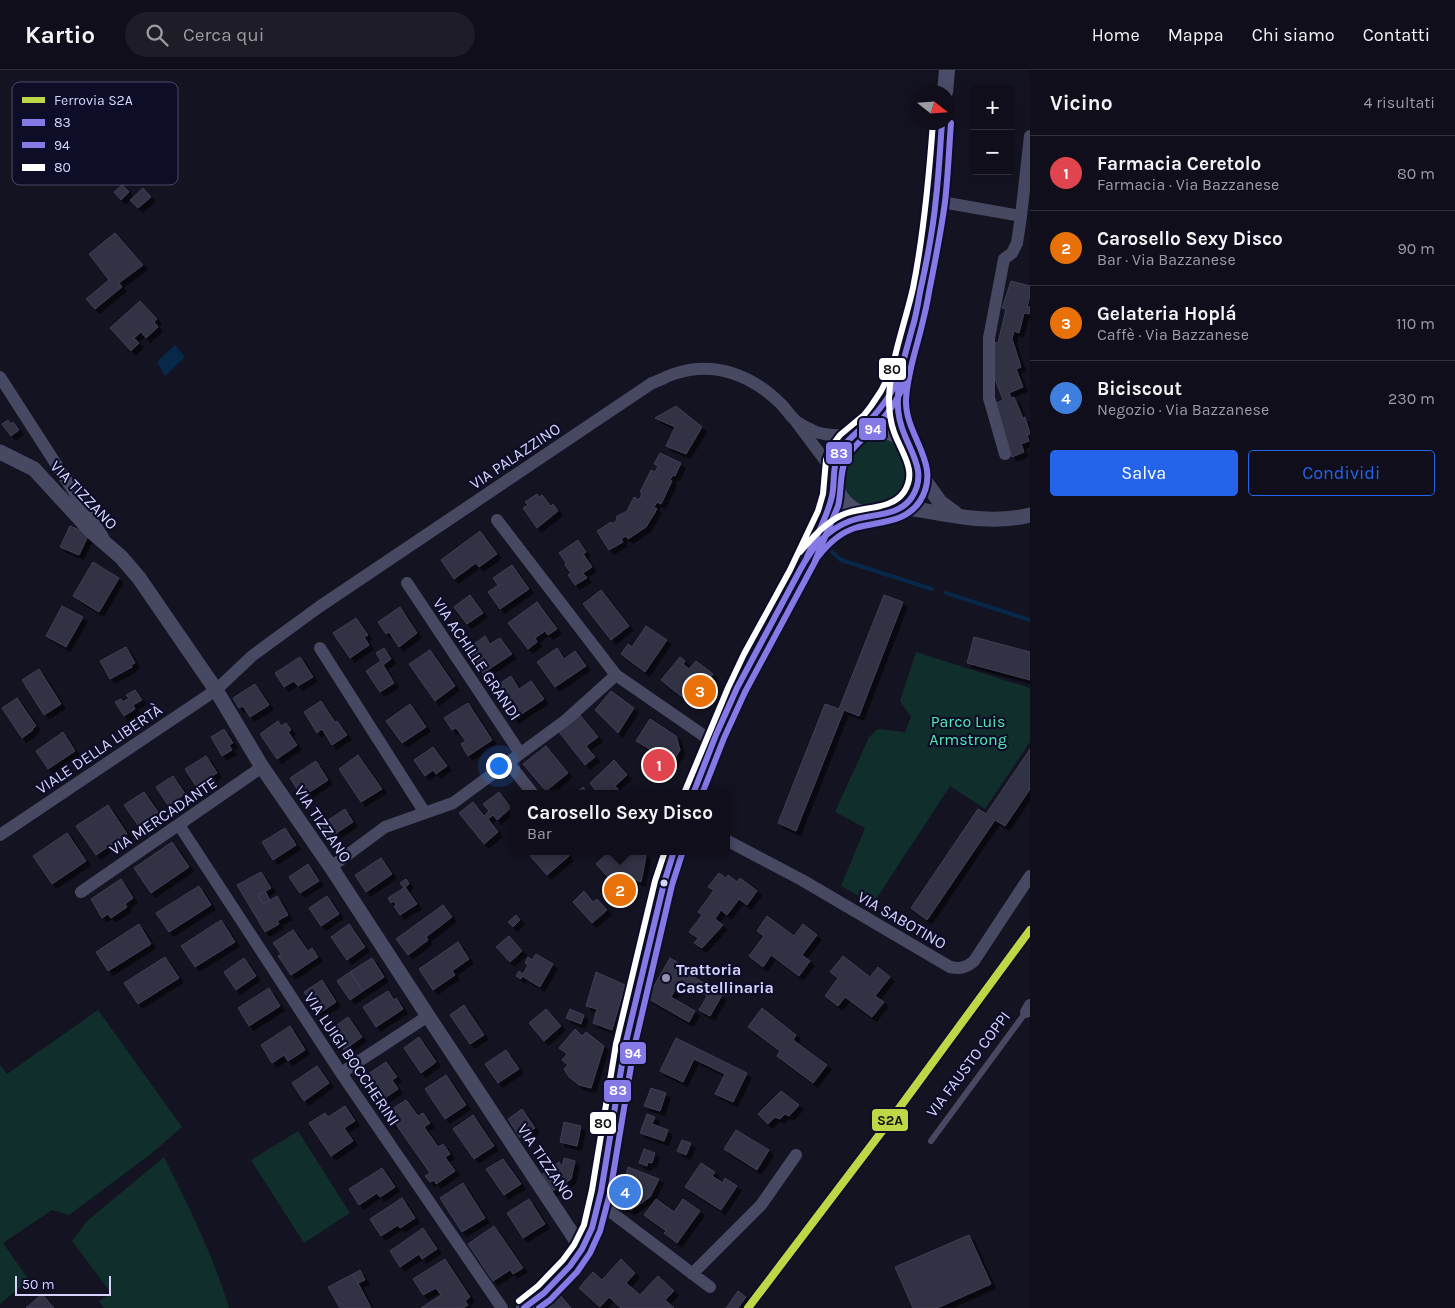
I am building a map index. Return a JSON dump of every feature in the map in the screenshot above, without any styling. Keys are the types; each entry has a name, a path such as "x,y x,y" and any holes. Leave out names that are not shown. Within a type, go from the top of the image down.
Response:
{"main road":[{"path":"946,85 947,70"},
{"path":"807,558 822,539 852,520 891,513 902,507 911,497 917,486 918,460 902,429 898,412 898,394 901,371 918,306 936,201 941,130"},
{"path":"695,790 713,742 747,667 807,558 828,510 835,460 846,442 874,417 885,404 901,371"},
{"path":"854,436 872,430 890,432 899,436 912,448"},
{"path":"834,476 841,497 854,509 878,516"},
{"path":"524,1308 544,1293 570,1266 582,1249 592,1228 599,1203 625,1046 664,883 672,858"}],"street":[{"path":"1005,454 989,398 989,338 1004,259 1012,253 1017,244 1030,136"},
{"path":"936,201 1021,216"},
{"name":"VIA PALAZZINO","path":"216,690 252,656 320,607 652,383 678,372 709,368 745,377 781,403 796,421 816,432 834,436 854,436"},
{"path":"0,377 108,546"},
{"path":"796,421 834,476"},
{"name":"VIA TIZZANO","path":"0,452 34,468 92,531 121,557 139,578 216,690 262,767 331,867 582,1249"},
{"path":"919,473 948,510 963,517"},
{"path":"902,507 963,517 996,520 1030,515"},
{"path":"497,520 616,675 713,742"},
{"name":"VIA ACHILLE GRANDI","path":"407,583 520,752"},
{"path":"320,648 425,813"},
{"path":"331,867 385,827 453,803 566,720 616,675"},
{"name":"VIALE DELLA LIBERTÀ","path":"0,835 216,690"},
{"path":"508,762 530,790"},
{"name":"VIA MERCADANTE","path":"82,892 262,767"},
{"name":"VIA LUIGI BOCCHERINI","path":"179,825 341,1073 502,1308"},
{"name":"VIA SABOTINO","path":"730,842 802,880 950,967 956,968 966,967 974,961 1030,876"},
{"path":"341,1073 428,1016"},
{"path":"692,1274 761,1206 796,1155"},
{"path":"599,1203 710,1287"}],"lane":[{"name":"VIA FAUSTO COPPI","path":"931,1141 1028,1009"}],"green space":[{"path":"879,436 902,446 912,468 912,480 901,500 879,510 857,505 841,487 840,462 855,442"},
{"name":"Parco Luis Armstrong","path":"916,652 1030,688 1030,742 985,809 950,786 873,904 841,886 865,828 835,812 869,737 878,729 905,732 911,717 900,701"},
{"path":"98,1010 182,1127 152,1153 69,1215 52,1210 3,1243 29,1280 0,1304 0,1065 7,1074"},
{"path":"298,1131 350,1213 304,1243 251,1160"},
{"path":"164,1157 208,1250 229,1308 104,1308 99,1301 111,1293 72,1241 87,1221"}],"water":[{"path":"175,345 185,357 165,376 157,362"}],"building":[{"path":"122,185 129,192 121,200 114,192"},
{"path":"143,188 151,197 138,208 130,200"},
{"path":"115,233 143,265 119,283 122,287 95,309 86,299 109,280 89,254"},
{"path":"1011,281 1030,286 1027,307 1030,307 1029,314 1024,313 1019,333 1014,331 1012,339 1021,367 1016,369 1023,387 1009,393 1011,398 1014,397 1023,418 1025,417 1030,434 1027,435 1029,441 1021,444 1024,452 1012,457 995,412 994,404 1003,400 995,379 992,342 998,343 1006,309 1002,308"},
{"path":"140,301 157,319 154,322 158,327 146,338 141,332 134,338 139,343 131,351 110,328"},
{"path":"676,406 702,427 686,454 666,446 675,427 655,418"},
{"path":"8,420 11,424 13,422 19,430 11,436 2,424"},
{"path":"660,453 681,463 675,476 673,475 670,480 672,481 661,504 657,502 654,507 657,509 646,527 628,539 626,536 621,539 623,542 609,550 597,531 611,522 612,524 617,520 616,517 627,511 634,497 639,500 642,493 640,492 651,470 655,472 658,466 654,464"},
{"path":"537,494 539,497 542,495 558,511 537,528 523,508 528,505 525,502"},
{"path":"70,526 89,534 79,555 60,547"},
{"path":"480,531 497,554 479,567 476,563 454,579 441,560"},
{"path":"578,540 586,552 583,554 592,567 583,573 587,578 575,585 568,575 571,573 565,565 566,563 559,553"},
{"path":"93,562 119,578 99,612 73,596"},
{"path":"512,565 529,589 500,609 488,592 498,585 493,578"},
{"path":"601,590 629,626 611,640 583,604"},
{"path":"470,595 483,613 467,624 454,607"},
{"path":"884,595 903,602 859,716 844,710 796,831 778,823 825,704 839,709"},
{"path":"537,602 557,629 548,635 545,631 535,638 537,642 528,649 508,623"},
{"path":"62,606 83,617 66,647 46,636"},
{"path":"400,607 417,633 399,647 389,632 386,634 378,622"},
{"path":"356,618 368,635 364,637 369,645 350,658 333,633"},
{"path":"646,626 667,640 645,672 621,654 628,644 632,647"},
{"path":"485,636 490,644 500,638 512,654 483,673 467,649"},
{"path":"974,637 1030,652 1030,680 967,663"},
{"path":"126,647 135,663 131,665 132,667 110,679 100,661"},
{"path":"384,648 391,659 383,665 394,683 380,692 366,671 381,661 376,653"},
{"path":"557,648 564,659 575,651 586,666 555,687 537,662"},
{"path":"430,650 455,686 435,701 409,664"},
{"path":"300,657 313,677 298,686 294,681 284,687 275,673"},
{"path":"680,657 685,661 683,664 689,669 696,661 713,674 691,704 661,680"},
{"path":"39,669 61,704 44,715 22,680"},
{"path":"511,676 519,689 531,681 544,699 514,719 493,688"},
{"path":"255,684 269,705 250,717 243,706 239,708 233,698"},
{"path":"135,690 142,700 133,705 135,709 124,716 115,702 121,699 123,702 129,698 126,695"},
{"path":"611,691 634,708 618,733 595,710"},
{"path":"17,698 36,726 22,738 2,708"},
{"path":"321,701 335,722 337,721 347,735 332,745 322,729 317,733 304,712"},
{"path":"468,703 492,740 468,756 461,744 466,741 456,728 452,730 444,718"},
{"path":"410,704 426,727 402,743 386,721"},
{"path":"580,715 598,737 586,746 595,757 585,765 559,732"},
{"path":"650,719 676,736 680,750 663,777 642,764 651,750 636,741"},
{"path":"278,721 281,726 286,723 291,730 288,732 297,745 277,759 260,734"},
{"path":"224,729 233,743 229,745 232,750 222,756 211,737"},
{"path":"63,732 75,751 48,769 36,751"},
{"path":"546,746 568,773 545,790 523,764"},
{"path":"433,747 447,766 436,774 433,770 425,776 414,760"},
{"path":"1030,749 1030,789 1005,826 995,820 927,920 911,908 978,809 986,814"},
{"path":"358,755 382,789 361,802 339,769"},
{"path":"206,756 217,773 196,786 185,769"},
{"path":"614,760 627,775 615,786 618,790 595,790 590,783"},
{"path":"316,761 328,780 302,797 290,778"},
{"path":"173,776 185,794 168,805 156,787"},
{"path":"144,792 158,812 138,825 124,805"},
{"path":"499,792 510,807 510,809 497,820 493,815 488,819 498,832 484,844 459,813 473,802 484,816 489,811 483,804"},
{"path":"108,805 127,834 96,855 76,826"},
{"path":"345,809 353,822 329,838 321,825"},
{"path":"285,828 296,845 273,860 262,842"},
{"path":"67,833 86,861 52,884 33,856"},
{"path":"172,842 189,867 151,893 134,868"},
{"path":"530,855 568,855 569,856 547,875"},
{"path":"606,855 646,856 641,882 633,879 620,890 596,864"},
{"path":"381,858 392,874 366,892 355,875"},
{"path":"308,864 319,881 300,893 289,877"},
{"path":"261,872 271,888 258,895 263,904 277,896 288,915 277,921 279,924 265,932 237,885"},
{"path":"719,873 726,878 728,875 737,882 740,878 757,891 747,905 739,899 727,915 721,910 715,919 723,925 702,948 694,943 698,938 689,932 702,915 698,912 714,890 708,887"},
{"path":"121,879 133,898 125,904 127,907 111,918 108,914 102,918 91,899"},
{"path":"406,879 409,884 405,887 417,904 400,915 394,906 396,905 394,901 391,903 388,898 404,888 400,883"},
{"path":"199,886 211,905 169,932 156,913"},
{"path":"265,891 270,900 263,904 258,895"},
{"path":"584,891 593,902 597,899 607,910 592,923 573,902"},
{"path":"327,896 339,914 321,926 309,908"},
{"path":"443,905 452,917 426,937 428,940 408,955 396,939"},
{"path":"516,915 520,920 513,927 508,922"},
{"path":"767,916 794,936 803,924 817,935 802,955 810,961 799,976 771,955 763,967 749,956 764,936 757,931"},
{"path":"221,920 235,942 195,967 181,946"},
{"path":"139,924 151,944 108,971 96,952"},
{"path":"349,924 365,947 347,960 331,937"},
{"path":"293,930 308,951 312,948 318,957 291,975 278,956 281,954 273,943"},
{"path":"509,936 522,951 510,962 496,947"},
{"path":"458,942 469,959 452,971 455,975 433,990 419,969"},
{"path":"536,954 553,964 540,987 522,976 521,979 516,976 519,971 523,974 528,965 525,963 528,957 532,960"},
{"path":"843,956 870,977 878,967 890,977 875,996 884,1002 872,1017 845,997 838,1006 825,996 838,978 830,972"},
{"path":"165,957 179,978 138,1004 124,983"},
{"path":"244,958 256,976 236,990 224,972"},
{"path":"372,958 384,977 363,991 350,972"},
{"path":"670,958 687,968 685,971 722,995 710,1016 699,1010 707,996 681,979 671,997 695,1011 689,1022 647,998"},
{"path":"350,972 363,991 350,1000 337,981"},
{"path":"596,972 625,985 612,1030 593,1023 597,1009 586,1006"},
{"path":"322,980 336,1002 318,1014 304,992"},
{"path":"269,988 280,1006 249,1026 238,1008"},
{"path":"388,991 394,1000 396,998 403,1009 376,1027 363,1007"},
{"path":"464,1005 484,1035 470,1044 450,1015"},
{"path":"762,1008 796,1035 793,1040 827,1065 813,1083 777,1056 780,1051 748,1027"},
{"path":"546,1009 561,1026 544,1041 529,1023"},
{"path":"570,1009 584,1015 581,1024 566,1018"},
{"path":"348,1017 362,1037 344,1050 330,1030"},
{"path":"290,1026 305,1050 288,1061 284,1055 272,1063 261,1045"},
{"path":"575,1029 582,1036 586,1032 604,1046 591,1088 579,1085 569,1077 564,1069 568,1065 562,1060 567,1054 559,1048"},
{"path":"419,1037 436,1062 421,1073 404,1048"},
{"path":"676,1038 747,1073 733,1102 715,1094 725,1074 694,1059 683,1082 660,1071"},
{"path":"506,1050 519,1069 498,1083 485,1064"},
{"path":"386,1062 397,1077 392,1080 398,1089 379,1102 369,1087 366,1090 359,1080"},
{"path":"317,1066 329,1083 304,1101 292,1083"},
{"path":"446,1075 466,1105 445,1119 425,1089"},
{"path":"651,1088 666,1093 660,1111 644,1106"},
{"path":"781,1091 799,1105 789,1116 785,1114 780,1119 775,1117 768,1124 758,1114"},
{"path":"406,1100 418,1116 423,1113 430,1123 424,1127 438,1147 443,1144 450,1154 445,1157 455,1171 436,1184 434,1180 430,1182 425,1176 430,1173 395,1123 391,1125 388,1120 391,1118 387,1112"},
{"path":"345,1106 355,1121 344,1128 353,1141 331,1156 309,1123 325,1113 328,1117"},
{"path":"522,1109 535,1128 520,1138 508,1119"},
{"path":"647,1114 655,1117 652,1124 668,1130 664,1141 640,1133"},
{"path":"473,1115 494,1146 474,1159 453,1129"},
{"path":"564,1122 581,1126 577,1146 560,1142"},
{"path":"736,1130 769,1150 757,1170 724,1149"},
{"path":"682,1140 691,1143 686,1155 677,1151"},
{"path":"644,1149 655,1153 652,1163 648,1162 647,1166 639,1163"},
{"path":"564,1158 575,1161 571,1179 551,1192 540,1176 559,1162 562,1167"},
{"path":"503,1159 521,1184 504,1195 486,1169"},
{"path":"701,1163 715,1172 712,1176 723,1183 725,1178 737,1186 721,1210 685,1187"},
{"path":"628,1167 659,1179 650,1197 631,1210 623,1207 619,1201"},
{"path":"382,1168 395,1187 380,1197 377,1193 359,1205 349,1189"},
{"path":"463,1183 485,1218 462,1232 440,1198"},
{"path":"402,1198 415,1218 400,1228 398,1225 381,1236 370,1219"},
{"path":"529,1199 545,1224 523,1238 507,1213"},
{"path":"656,1199 674,1212 683,1199 700,1211 677,1243 664,1233 666,1231 644,1215"},
{"path":"494,1226 523,1268 513,1274 510,1270 493,1281 468,1244"},
{"path":"423,1228 437,1249 422,1259 419,1254 400,1267 390,1251"},
{"path":"969,1235 991,1284 937,1308 913,1308 895,1267"},
{"path":"445,1259 470,1297 465,1301 468,1305 463,1308 421,1308 441,1295 436,1288 423,1295 413,1279"},
{"path":"621,1259 635,1273 626,1283 640,1295 658,1276 674,1291 665,1300 674,1308 621,1308 609,1297 600,1307 579,1288 593,1272 602,1280"},
{"path":"360,1270 365,1280 358,1283 353,1274"},
{"path":"353,1274 371,1308 340,1308 328,1287"},
{"path":"557,1291 571,1308 537,1308 547,1301"},
{"path":"738,1291 746,1297 738,1308 726,1308"},
{"path":"42,1294 54,1308 26,1308"}],"waterway":[{"path":"832,552 841,560 932,589"},
{"path":"946,593 1030,620"}],"rail line":[{"name":"S2A","path":"748,1308 889,1122 1030,930"}],"transit line":[{"name":"80","path":"800,552 819,531 836,518 850,512 892,502 904,492 908,484 909,469 893,428 889,399 892,371 913,288 920,247 932,130"},
{"name":"83","path":"695,790 737,688 809,554 834,529 850,521 892,512 906,504 916,489 918,481 917,466 900,422 898,390 916,315 931,234 941,130"},
{"name":"94","path":"704,790 745,692 817,558 834,540 849,530 890,521 907,514 920,501 926,488 927,475 925,463 907,413 906,400 942,224 950,130"},
{"name":"83","path":"807,557 830,504 838,455 847,442 884,404 897,382 903,365"},
{"name":"80","path":"685,790 744,654 790,570 818,511 823,494 826,460 831,447 840,435 864,415 871,406 893,367"},
{"name":"94","path":"815,561 838,506 844,462 855,446 891,408 911,368"},
{"name":"80","path":"519,1301 538,1286 563,1260 574,1245 584,1225 592,1190 616,1044 655,881 664,855"},
{"name":"83","path":"524,1308 544,1293 570,1266 582,1249 592,1228 601,1192 625,1046 664,883 673,855"},
{"name":"94","path":"539,1308 550,1300 577,1272 590,1253 600,1231 610,1193 634,1048 672,885 682,855"}],"place":[{"name":"Gelateria Hoplá","path":"700,691"},
{"name":"Farmacia Ceretolo","path":"659,765"},
{"name":"Carosello Sexy Disco","path":"620,890"},
{"name":"Trattoria Castellinaria","path":"666,978"},
{"name":"Biciscout","path":"625,1192"}]}
